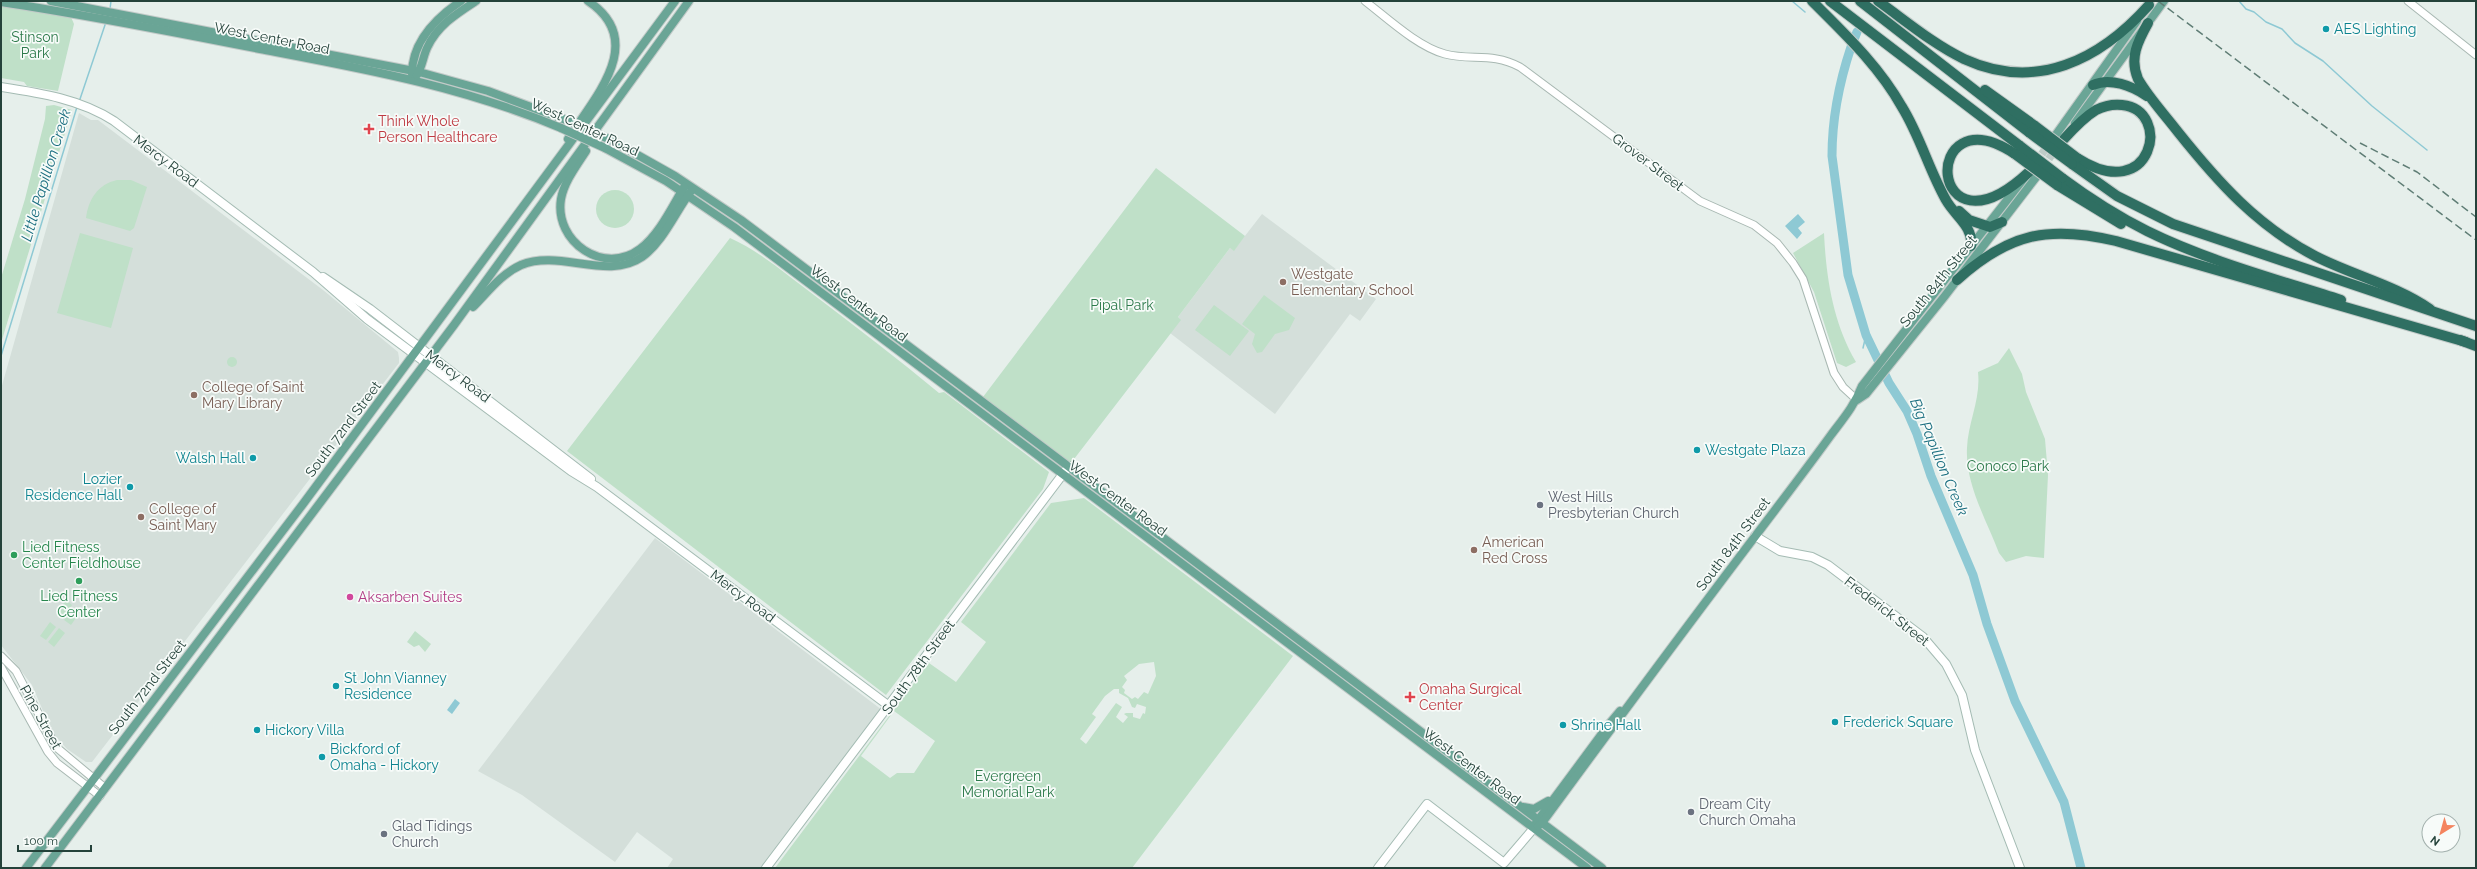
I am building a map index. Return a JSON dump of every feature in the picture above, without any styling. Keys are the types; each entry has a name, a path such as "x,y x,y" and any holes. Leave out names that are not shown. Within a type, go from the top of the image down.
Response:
{"highway":[{"path":"1812,1 1855,43 1878,71 1903,108 1950,208 1971,233 1971,246"},
{"path":"1860,1 2075,161 2126,201 2184,229 2430,309 2476,326"},
{"path":"1878,1 1941,47 1965,59 2001,70 2030,71 2059,67 2091,54 2118,36 2150,3"},
{"path":"1832,2 2059,181 2133,224 2190,250 2476,346"},
{"path":"2148,22 2136,48 2134,69 2140,84 2219,181 2265,225 2315,256 2411,296 2430,309"},
{"path":"2093,85 2106,82 2134,88 2146,95 2158,107"},
{"path":"2060,139 2089,115 2110,105 2132,108 2147,122 2151,137 2149,151 2142,161 2132,169 2120,172 2107,171 2075,161"},
{"path":"2018,150 1990,141 1968,141 1961,144 1950,154 1946,169 1948,182 1961,197 1978,201 2002,193 2032,173"},
{"path":"1941,190 1962,215 1986,226 1993,227 2002,222"},
{"path":"1957,280 1983,258 2012,242 2047,234 2072,233 2116,241 2466,342"}],"main road":[{"name":"West Center Road","path":"50,1 160,20 415,71 498,94 566,120 611,140 694,188 840,294 1602,868"},
{"path":"415,71 418,47 428,28 439,16 462,1"},
{"path":"412,79 427,48 438,31 448,20 476,1"},
{"path":"522,209 612,70 616,52 612,29 601,11 588,1"},
{"name":"South 72nd Street","path":"26,868 420,347 675,1"},
{"name":"South 72nd Street","path":"45,868 454,326 689,1"},
{"path":"2060,139 2106,82 2164,1"},
{"name":"West Center Road","path":"1,2 158,30 412,79 482,98 561,128 605,148 685,193 847,311 1587,868"},
{"path":"2060,139 2093,85 2150,3"},
{"path":"630,83 567,183 560,205 564,226 570,238 586,252 602,258 624,257 638,250 650,240 685,193 694,188"},
{"name":"Mercy Road","path":"1,87 59,98 97,111 128,132 313,272 350,306 571,471 597,487 889,706"},
{"name":"South 84th Street","path":"1864,390 1957,280 2002,222 2032,173"},
{"name":"South 84th Street","path":"1378,868 1427,804 1504,863 1612,732 1628,704 1857,400 1897,340 1986,226 2032,173"},
{"path":"454,326 503,276 522,265 548,259 616,266 638,260 654,246 685,193 686,183"},
{"name":"Mercy Road","path":"313,272 342,289 420,347 589,478 597,487"},
{"name":"South 78th Street","path":"766,868 1069,466"},
{"name":"Frederick Street","path":"1755,536 1780,551 1812,557 1828,565 1923,637 1939,654 1953,674 1962,695 1976,750 2020,868"},
{"name":"South 84th Street","path":"1540,821 1557,792 1612,719 1628,704"},
{"path":"1517,805 1528,809 1537,808 1557,792"}],"street":[{"name":"Grover Street","path":"1365,1 1434,50 1454,56 1497,58 1520,67 1700,201 1746,221 1769,236 1786,253 1803,279 1834,373 1843,387 1857,400"},
{"path":"2401,1 2476,55"},
{"path":"2408,1 2428,19"},
{"name":"Pine Street","path":"1,656 16,671 56,747 105,788"},
{"name":"Pine Street","path":"1,667 48,752 57,763 100,796"}],"shaded area":[{"name":"College of Saint Mary","path":"79,113 91,120 98,120 323,290 398,352 399,358 399,363 92,762 86,762 67,749 52,732 32,685 1,645 1,389"},
{"path":"1262,214 1376,299 1360,321 1350,314 1275,414 1170,333 1180,320 1178,317 1230,248 1234,250"},
{"path":"655,538 882,710 761,868 667,868 673,859 637,832 615,862 522,795 478,771"}],"green space":[{"name":"Stinson Park","path":"1,4 71,17 74,24 58,91 27,86 24,82 1,78"},
{"path":"54,105 72,110 1,343 1,278 25,199 45,119 46,106"},
{"name":"Pipal Park","path":"1156,168 1245,236 1234,251 1230,248 1178,317 1181,320 1071,463 983,397"},
{"path":"117,180 131,180 147,187 134,228 130,231 86,218 89,205 99,189 110,182"},
{"path":"615,190 625,193 631,199 634,209 631,219 625,225 615,228 605,225 599,219 596,209 599,199 605,193"},
{"path":"80,233 133,248 111,328 57,313"},
{"path":"1824,233 1829,283 1836,316 1848,347 1856,362 1846,367 1837,363 1814,292 1793,253"},
{"path":"730,238 774,264 877,343 939,393 944,392 1049,472 1043,489 886,695 567,451"},
{"path":"1264,295 1295,318 1289,330 1275,334 1262,352 1257,353 1252,344 1255,334 1242,324"},
{"path":"1214,305 1249,331 1230,356 1195,330"},
{"name":"Conoco Park","path":"2009,348 2022,374 2026,392 2045,439 2048,475 2044,558 2026,556 2006,562 1999,553 1973,489 1967,462 1967,448 1978,392 1978,372 1998,363"},
{"path":"232,357 237,362 232,367 227,362"},
{"name":"Evergreen Memorial Park","path":"1084,498 1293,656 1132,868 775,868 929,663 956,682 986,642 961,622 1051,503","holes":["1154,662 1156,676 1148,694 1144,692 1138,699 1135,697 1132,699 1124,693 1125,690 1122,687 1127,680 1124,676 1139,664","1114,689 1119,689 1119,693 1128,698 1132,707 1135,708 1137,704 1146,707 1145,714 1143,713 1140,719 1133,717 1133,713 1126,713 1124,714 1128,717 1123,723 1116,717 1122,707 1116,703 1086,744 1080,739 1096,717 1092,714 1105,696","894,711 935,741 914,773 897,773 890,778 861,756"]},
{"path":"66,600 72,605 62,619 56,614"},
{"path":"75,607 81,611 71,625 64,620"},
{"path":"50,622 56,627 46,640 40,636"},
{"path":"59,628 65,633 54,647 48,642"},
{"path":"415,631 431,644 425,652 419,645 414,647 407,642"}],"water":[{"path":"1798,214 1805,222 1798,228 1802,233 1797,239 1785,226"},
{"path":"455,699 460,703 452,714 447,710"}],"waterway":[{"name":"Little Papillion Creek","path":"110,9 111,1"},
{"path":"1792,1 1805,12"},
{"path":"2239,1 2246,9 2254,12 2266,22 2282,29 2295,43 2323,61 2372,106 2427,150"},
{"name":"Little Papillion Creek","path":"79,102 106,22"},
{"name":"Big Papillion Creek","path":"1855,37 1857,32"},
{"name":"Big Papillion Creek","path":"1851,47 1837,100 1832,142 1832,156 1848,275 1866,335 1889,383 1907,411 1917,434 1931,476 1973,575 1987,624 2015,701 2064,802 2081,868"},
{"name":"Little Papillion Creek","path":"1,356 77,107"},
{"path":"1863,348 1866,335"}],"tunnel":[{"path":"2035,164 2051,141"},
{"path":"2042,169 2057,147"}],"railway":[{"path":"2158,1 2476,240"},
{"path":"2360,143 2417,172 2476,217"}],"place":[{"name":"AES Lighting","path":"2326,29"},
{"name":"Think Whole Person Healthcare","path":"369,129"},
{"name":"Westgate Elementary School","path":"1283,282"},
{"name":"College of Saint Mary Library","path":"194,395"},
{"name":"Westgate Plaza","path":"1697,450"},
{"name":"Walsh Hall","path":"253,458"},
{"name":"Lozier Residence Hall","path":"130,487"},
{"name":"West Hills Presbyterian Church","path":"1540,505"},
{"name":"College of Saint Mary","path":"141,517"},
{"name":"American Red Cross","path":"1474,550"},
{"name":"Lied Fitness Center Fieldhouse","path":"14,555"},
{"name":"Lied Fitness Center","path":"79,581"},
{"name":"Aksarben Suites","path":"350,597"},
{"name":"St John Vianney Residence","path":"336,686"},
{"name":"Omaha Surgical Center","path":"1410,697"},
{"name":"Frederick Square","path":"1835,722"},
{"name":"Shrine Hall","path":"1563,725"},
{"name":"Hickory Villa","path":"257,730"},
{"name":"Bickford of Omaha - Hickory","path":"322,757"},
{"name":"Dream City Church Omaha","path":"1691,812"},
{"name":"Glad Tidings Church","path":"384,834"}]}
